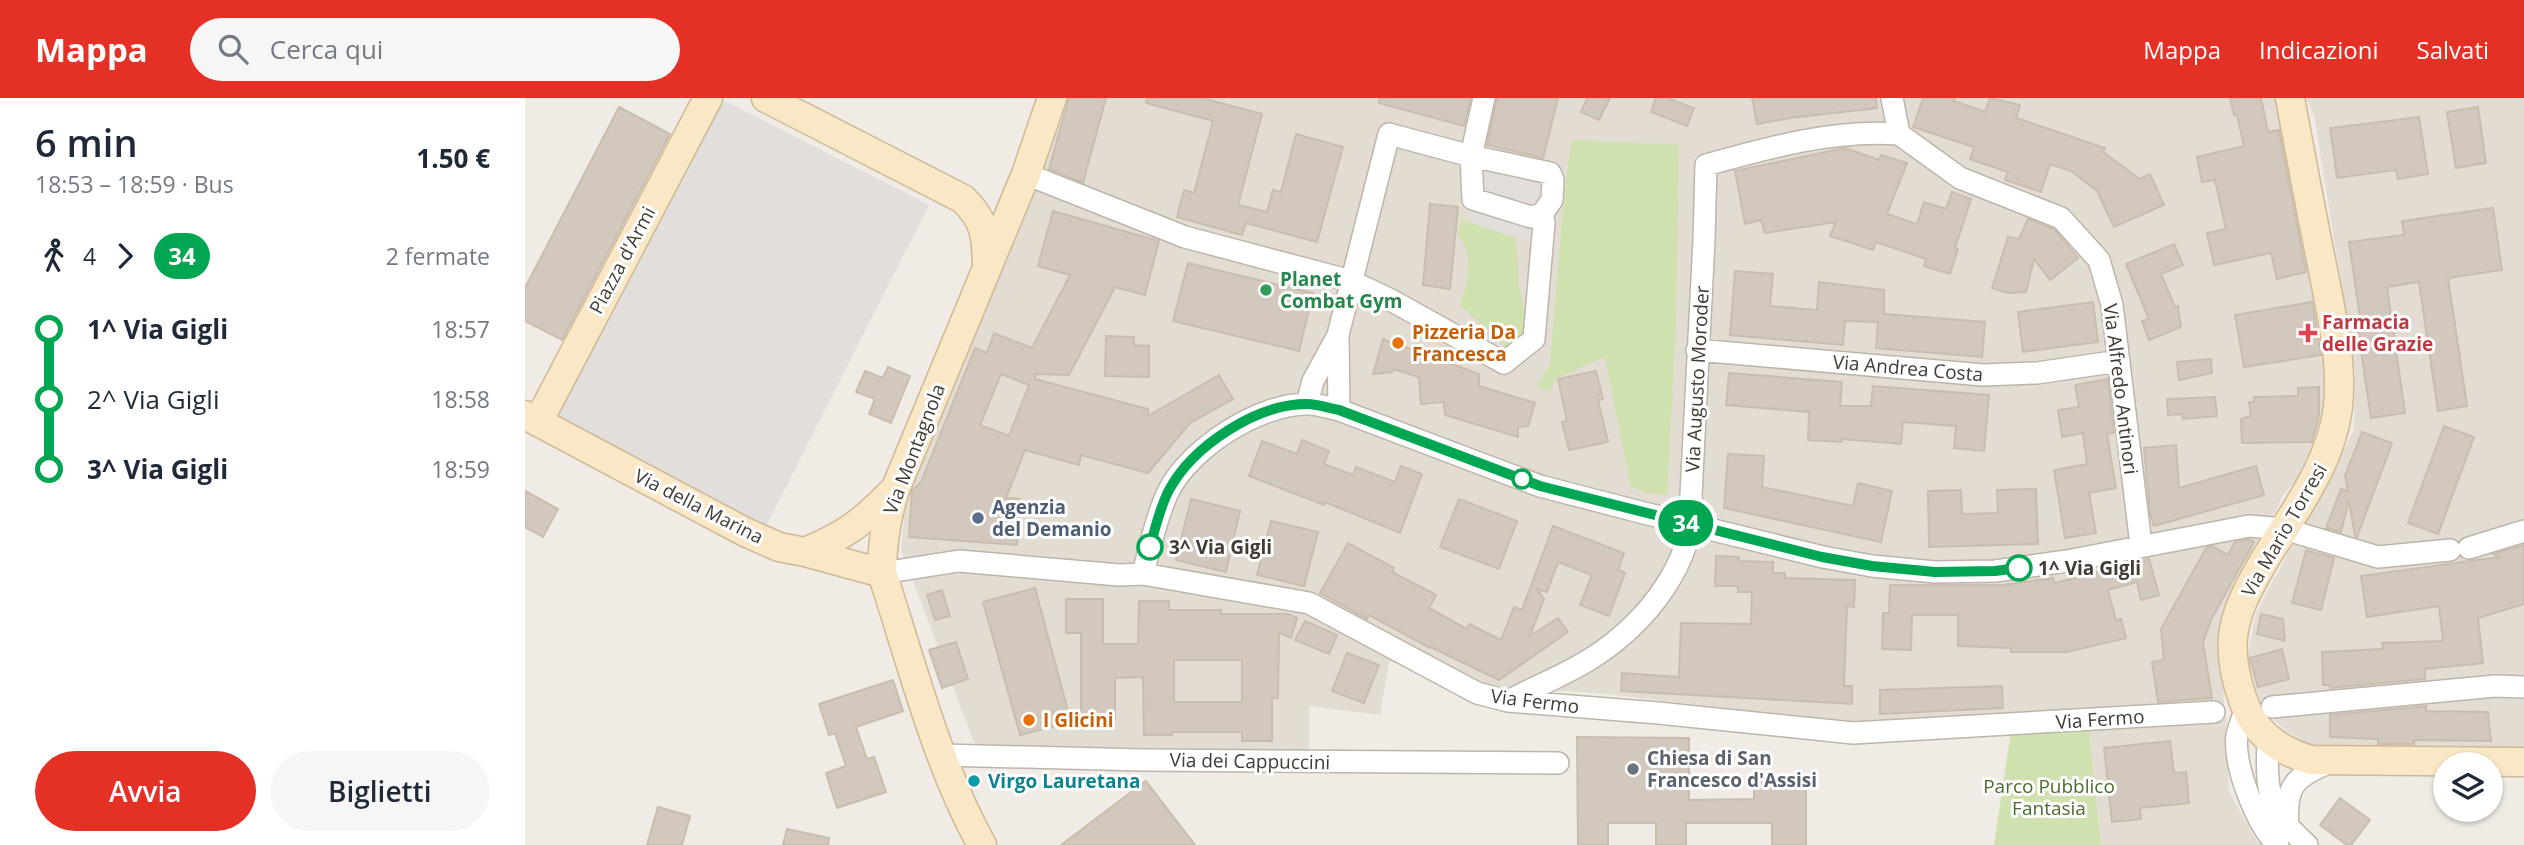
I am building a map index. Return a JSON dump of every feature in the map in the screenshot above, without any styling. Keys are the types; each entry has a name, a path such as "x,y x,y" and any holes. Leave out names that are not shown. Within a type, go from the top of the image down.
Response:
{"street":[{"name":"Piazza d'Armi","path":"531,418 708,98"},
{"path":"766,98 963,200 977,213 982,225 987,267"},
{"name":"Via Montagnola","path":"963,200 982,200 996,196 1004,190 1037,106 1052,98"},
{"name":"Via Montagnola","path":"982,845 970,824 941,755 882,573 883,543 886,517 895,490 1027,174 1052,98"},
{"path":"1484,98 1471,156 1473,198 1531,217 1542,214"},
{"path":"1892,98 1899,134"},
{"name":"Via Mario Torresi","path":"2290,98 2340,371 2338,409 2325,460 2250,586 2236,620 2233,656 2236,675 2259,708 2268,740 2292,754 2332,761 2524,762"},
{"name":"Via Augusto Moroder","path":"1508,701 1592,658 1648,610 1673,577 1692,525 1706,165 1760,150 1837,136 1871,132 1899,134"},
{"path":"1027,174 1185,237 1351,281 1504,363 1536,347 1534,339 1542,214 1552,200 1553,180 1550,173 1389,134 1351,281 1338,335 1339,410"},
{"name":"Via Alfredo Antinori","path":"1899,134 1960,178 2061,218 2099,260 2112,304 2141,545"},
{"path":"1307,404 1313,381 1338,335"},
{"name":"Via Andrea Costa","path":"1697,350 1983,375 2037,373 2119,361"},
{"path":"1143,574 1154,531 1169,490 1199,452 1241,422 1276,409 1307,404 1339,410 1540,486 1822,557 1872,566 1935,572 2007,570 2249,526 2284,529 2378,557 2460,549 2524,531"},
{"name":"Via della Marina","path":"531,418 745,532 779,547 882,573"},
{"path":"805,552 838,539 866,519 895,490"},
{"name":"Via Fermo","path":"882,573 959,561 1119,575 1143,574 1309,603 1477,694 1508,701 1853,733 2214,712"},
{"path":"2307,845 2283,836 2258,820 2249,797 2237,738 2259,708 2495,685 2524,687"},
{"path":"2249,797 2250,757 2254,748 2268,740 2268,784 2283,836"},
{"name":"Via dei Cappuccini","path":"941,755 1143,760 1558,763"},
{"path":"2283,836 2288,794 2293,784 2310,770 2332,761"}],"shaded area":[{"path":"719,98 929,205 763,532 552,426"},
{"path":"1063,98 2277,98 2330,371 2315,461 2283,495 2225,617 2220,643 2224,703 2159,709 1854,724 1607,694 1497,686 1389,661 1380,715 1309,706 1309,751 975,745 901,549 907,489 1014,244"},
{"path":"2306,98 2524,98 2524,750 2337,751 2307,743 2286,731 2267,713 2258,695 2247,658 2256,613 2354,430 2355,368 2314,115"},
{"path":"1483,149 1562,167 1558,209 1552,219 1533,226 1531,242 1472,223 1473,199"},
{"path":"2226,717 2229,792 2257,841 2264,845 2101,845 2089,729"}],"green space":[{"path":"1571,140 1679,145 1676,326 1667,495 1631,487 1605,357 1557,378 1549,391 1537,386 1550,365"},
{"path":"1461,219 1516,238 1519,285 1527,329 1509,350 1460,305 1468,269 1466,252 1458,234"},
{"name":"Parco Pubblico Fantasia","path":"2089,729 2101,845 1994,845 2011,731"}],"building":[{"path":"1069,98 1106,98 1083,183 1049,169"},
{"path":"1147,98 1202,98 1262,114 1238,205 1267,212 1273,190 1281,192 1296,134 1343,147 1317,242 1246,223 1242,235 1177,217 1184,190 1194,193 1213,121 1146,103"},
{"path":"1379,98 1471,98 1464,126 1379,103"},
{"path":"1497,98 1558,98 1543,158 1487,145"},
{"path":"1587,98 1610,98 1599,120 1581,112"},
{"path":"1656,98 1667,98 1694,108 1687,126 1651,112"},
{"path":"1752,98 1876,98 1877,108 1757,124"},
{"path":"1923,98 1955,98 1954,101 1985,112 1990,98 2020,105 2016,118 2105,148 2103,152 2140,179 2150,174 2164,205 2114,227 2097,191 2071,171 2050,164 2041,192 2005,180 2008,172 1970,159 1974,147 1913,127"},
{"path":"2230,98 2261,98 2268,132 2279,130 2306,272 2277,279 2271,253 2214,265 2207,233 2226,229 2215,180 2202,182 2197,157 2244,146"},
{"path":"619,107 670,134 562,340 525,321 525,288"},
{"path":"2478,107 2486,163 2456,168 2447,112"},
{"path":"2419,117 2428,174 2398,179 2396,170 2337,178 2330,128"},
{"path":"1845,148 1879,160 1881,155 1907,163 1887,214 1917,224 1924,202 1946,209 1952,192 1971,199 1955,248 1958,249 1950,274 1924,266 1926,259 1876,242 1873,250 1830,236 1836,222 1765,233 1761,220 1745,224 1735,171"},
{"path":"1430,204 1458,207 1450,289 1423,285"},
{"path":"2493,208 2502,270 2448,278 2467,406 2438,411 2419,282 2387,287 2405,413 2371,418 2356,317 2360,317 2349,242 2404,235 2402,221"},
{"path":"1053,211 1159,241 1145,295 1115,287 1069,375 1035,374 1035,379 1148,409 1148,416 1219,375 1233,399 1190,423 1148,473 1081,455 1079,465 1025,450 1006,498 1020,499 1017,545 909,537 912,491 921,482 975,348 987,353 994,333 1032,348 1070,275 1038,266","holes":["1001,374 1029,385 1009,436 980,425"]},
{"path":"2028,219 2054,229 2078,258 2050,280 2034,259 2026,292 2008,293 1992,288 2008,237 2019,239"},
{"path":"2174,244 2183,265 2161,274 2175,307 2178,306 2181,327 2149,340 2142,321 2149,319 2126,264"},
{"path":"1188,263 1313,293 1299,351 1173,321"},
{"path":"1735,271 1773,274 1770,306 1817,310 1819,282 1884,290 1884,314 1985,322 1982,357 1876,348 1878,322 1845,321 1843,345 1730,335"},
{"path":"2093,302 2098,342 2023,352 2018,312"},
{"path":"2312,302 2321,355 2244,367 2235,315"},
{"path":"1106,336 1134,337 1134,345 1149,346 1149,377 1105,376"},
{"path":"1383,339 1479,374 1479,386 1535,403 1528,426 1518,427 1518,437 1445,415 1444,402 1421,404 1419,377 1393,369 1392,372 1373,374"},
{"path":"2211,359 2212,373 2179,380 2177,362"},
{"path":"888,367 910,376 891,423 869,414 875,399 856,392 865,371 883,378"},
{"path":"1596,371 1603,399 1598,400 1608,442 1569,450 1562,422 1567,421 1558,379"},
{"path":"1729,373 1842,382 1840,406 1871,406 1873,386 1989,395 1984,451 1954,448 1956,426 1903,422 1901,444 1842,439 1842,442 1808,440 1809,412 1726,405"},
{"path":"2108,379 2114,433 2107,434 2116,488 2089,493 2096,533 2065,538 2054,470 2087,464 2083,433 2062,437 2058,410 2079,407 2075,385"},
{"path":"2319,387 2319,416 2312,442 2242,443 2241,419 2251,416 2249,402 2254,402 2254,397 2298,396 2298,388"},
{"path":"2215,397 2217,416 2183,419 2182,414 2168,415 2167,399"},
{"path":"2444,426 2474,437 2438,534 2408,523"},
{"path":"2362,432 2392,443 2357,537 2349,500 2341,532 2326,528 2341,489 2348,491 2345,476"},
{"path":"1302,440 1329,451 1324,464 1353,475 1356,467 1395,482 1401,466 1422,474 1400,533 1325,502 1324,505 1249,476 1262,441 1297,454"},
{"path":"2176,445 2179,488 2256,466 2264,495 2154,526 2150,513 2144,448"},
{"path":"1728,454 1764,456 1762,487 1853,506 1858,483 1892,491 1881,542 1724,508"},
{"path":"2036,489 2038,544 1929,547 1928,491 1961,490 1962,514 1998,513 1997,490"},
{"path":"525,491 558,509 543,537 525,527"},
{"path":"1191,499 1240,511 1226,572 1176,560"},
{"path":"1459,499 1517,521 1499,569 1440,547"},
{"path":"1271,521 1318,532 1304,586 1257,575"},
{"path":"1553,526 1624,553 1618,570 1625,573 1609,616 1580,605 1592,575 1558,562 1547,592 1537,589 1544,599 1530,636 1558,618 1568,632 1499,680 1430,648 1369,615 1367,619 1320,593 1348,543 1394,568 1392,572 1436,595 1429,608 1467,629 1469,624 1501,640 1514,607 1522,610"},
{"path":"2249,539 2254,542 2212,618 2203,642 2212,698 2158,702 2152,662 2164,660 2161,629 2206,548 2212,546 2228,555 2235,542"},
{"path":"2524,545 2524,604 2478,618 2483,663 2425,669 2425,679 2330,688 2330,685 2323,685 2322,652 2383,649 2382,643 2443,641 2439,606 2367,617 2361,576 2499,557 2493,554"},
{"path":"2306,550 2334,558 2321,610 2292,603"},
{"path":"1716,556 1739,557 1739,561 1773,562 1773,573 1785,573 1785,578 1855,580 1854,607 1847,606 1844,686 1852,686 1852,704 1621,691 1622,673 1679,677 1681,623 1751,624 1752,592 1738,592 1738,586 1715,586"},
{"path":"2149,559 2159,595 2141,600 2137,582 2108,590 2116,620 2121,619 2126,638 2067,652 2011,652 2011,648 1958,646 1958,615 1912,615 1911,650 1882,649 1883,613 1889,613 1890,585 2004,585 2053,578 2055,583"},
{"path":"1035,588 1071,722 1020,735 983,602"},
{"path":"942,590 950,616 935,620 927,595"},
{"path":"1066,599 1103,599 1103,644 1138,644 1139,601 1169,601 1169,610 1221,610 1221,614 1288,614 1297,618 1291,638 1279,633 1278,698 1272,698 1272,741 1242,741 1242,732 1172,732 1172,735 1144,735 1143,677 1115,678 1115,720 1081,720 1081,633 1066,633","holes":["1174,660 1242,660 1242,702 1174,702"]},
{"path":"2261,614 2283,619 2285,641 2257,634"},
{"path":"1305,621 1337,635 1329,654 1295,640"},
{"path":"956,642 968,679 942,688 929,650"},
{"path":"2282,649 2289,679 2258,687 2250,658"},
{"path":"1347,653 1379,665 1364,703 1332,691"},
{"path":"893,680 903,711 856,727 867,759 874,757 886,792 837,808 826,773 846,766 835,733 829,735 819,704"},
{"path":"2002,686 2003,708 1880,714 1880,690"},
{"path":"2426,706 2426,711 2488,712 2491,741 2414,740 2414,744 2378,744 2378,739 2330,737 2330,715"},
{"path":"1577,737 1689,738 1689,800 1754,799 1754,779 1806,779 1806,845 1772,845 1772,823 1686,823 1686,845 1656,845 1656,823 1608,823 1608,845 1578,845"},
{"path":"2170,741 2174,773 2186,772 2189,803 2140,808 2141,819 2112,822 2104,748"},
{"path":"1146,781 1195,845 1061,845"},
{"path":"2340,798 2370,820 2351,845 2347,845 2320,825"},
{"path":"658,807 690,816 682,845 647,845"},
{"path":"787,829 829,838 828,845 783,845"}],"bus line":[{"name":"34","path":"1150,547 1169,490 1199,452 1241,422 1276,409 1307,404 1339,410 1540,486 1822,557 1872,566 1935,572 2019,568"}],"place":[{"name":"Planet Combat Gym","path":"1266,290"},
{"name":"Farmacia delle Grazie","path":"2308,333"},
{"name":"Pizzeria Da Francesca","path":"1398,343"},
{"name":"Agenzia del Demanio","path":"978,518"},
{"name":"3^ Via Gigli","path":"1150,547"},
{"name":"1^ Via Gigli","path":"2019,568"},
{"name":"I Glicini","path":"1029,720"},
{"name":"Chiesa di San Francesco d'Assisi","path":"1633,769"},
{"name":"Virgo Lauretana","path":"974,781"}]}
